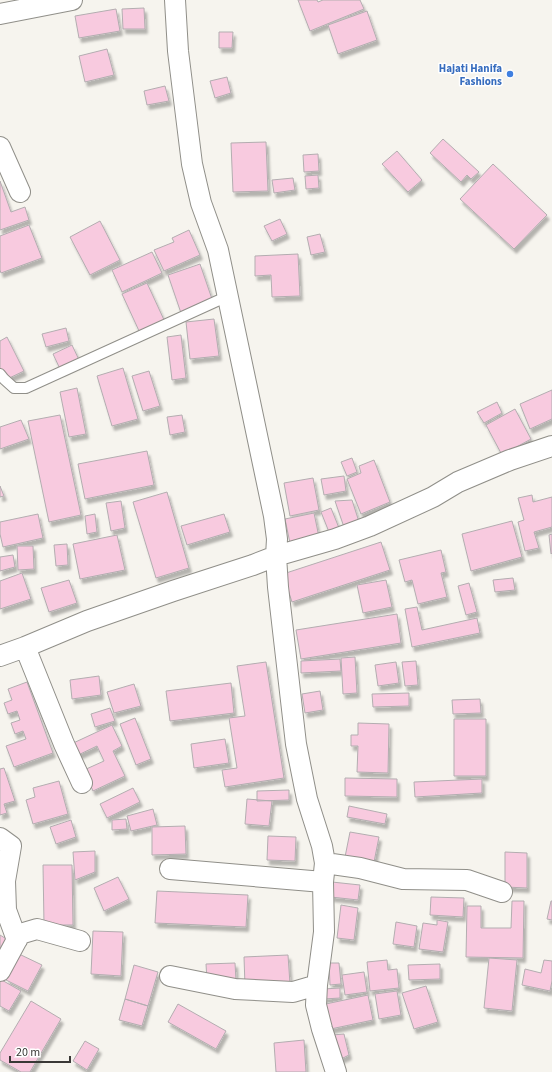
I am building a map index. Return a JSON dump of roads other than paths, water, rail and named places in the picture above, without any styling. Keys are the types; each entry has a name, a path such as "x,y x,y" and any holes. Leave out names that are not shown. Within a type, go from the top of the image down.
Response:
{"street":[{"path":"0,14 72,0"},
{"path":"175,0 178,51 192,164 201,203 218,250 274,516 277,539 276,556 280,602 296,744 307,799 322,846 324,872 324,932 316,1005 336,1072"},
{"path":"0,147 20,192"},
{"path":"0,656 87,621 276,556 335,539 370,526 432,497 458,482 510,460 552,446"},
{"path":"25,647 64,744 82,783"},
{"path":"0,838 11,846 4,881 6,910 17,940"},
{"path":"170,869 324,872 360,868 403,879 467,880 502,892"},
{"path":"0,971 20,934 37,929 80,941"},
{"path":"170,976 235,990 293,992 317,985"}],"lane":[{"path":"0,374 14,388 26,388 228,296"}],"place":[{"name":"Hajati Hanifa Fashions","path":"510,74"}]}
